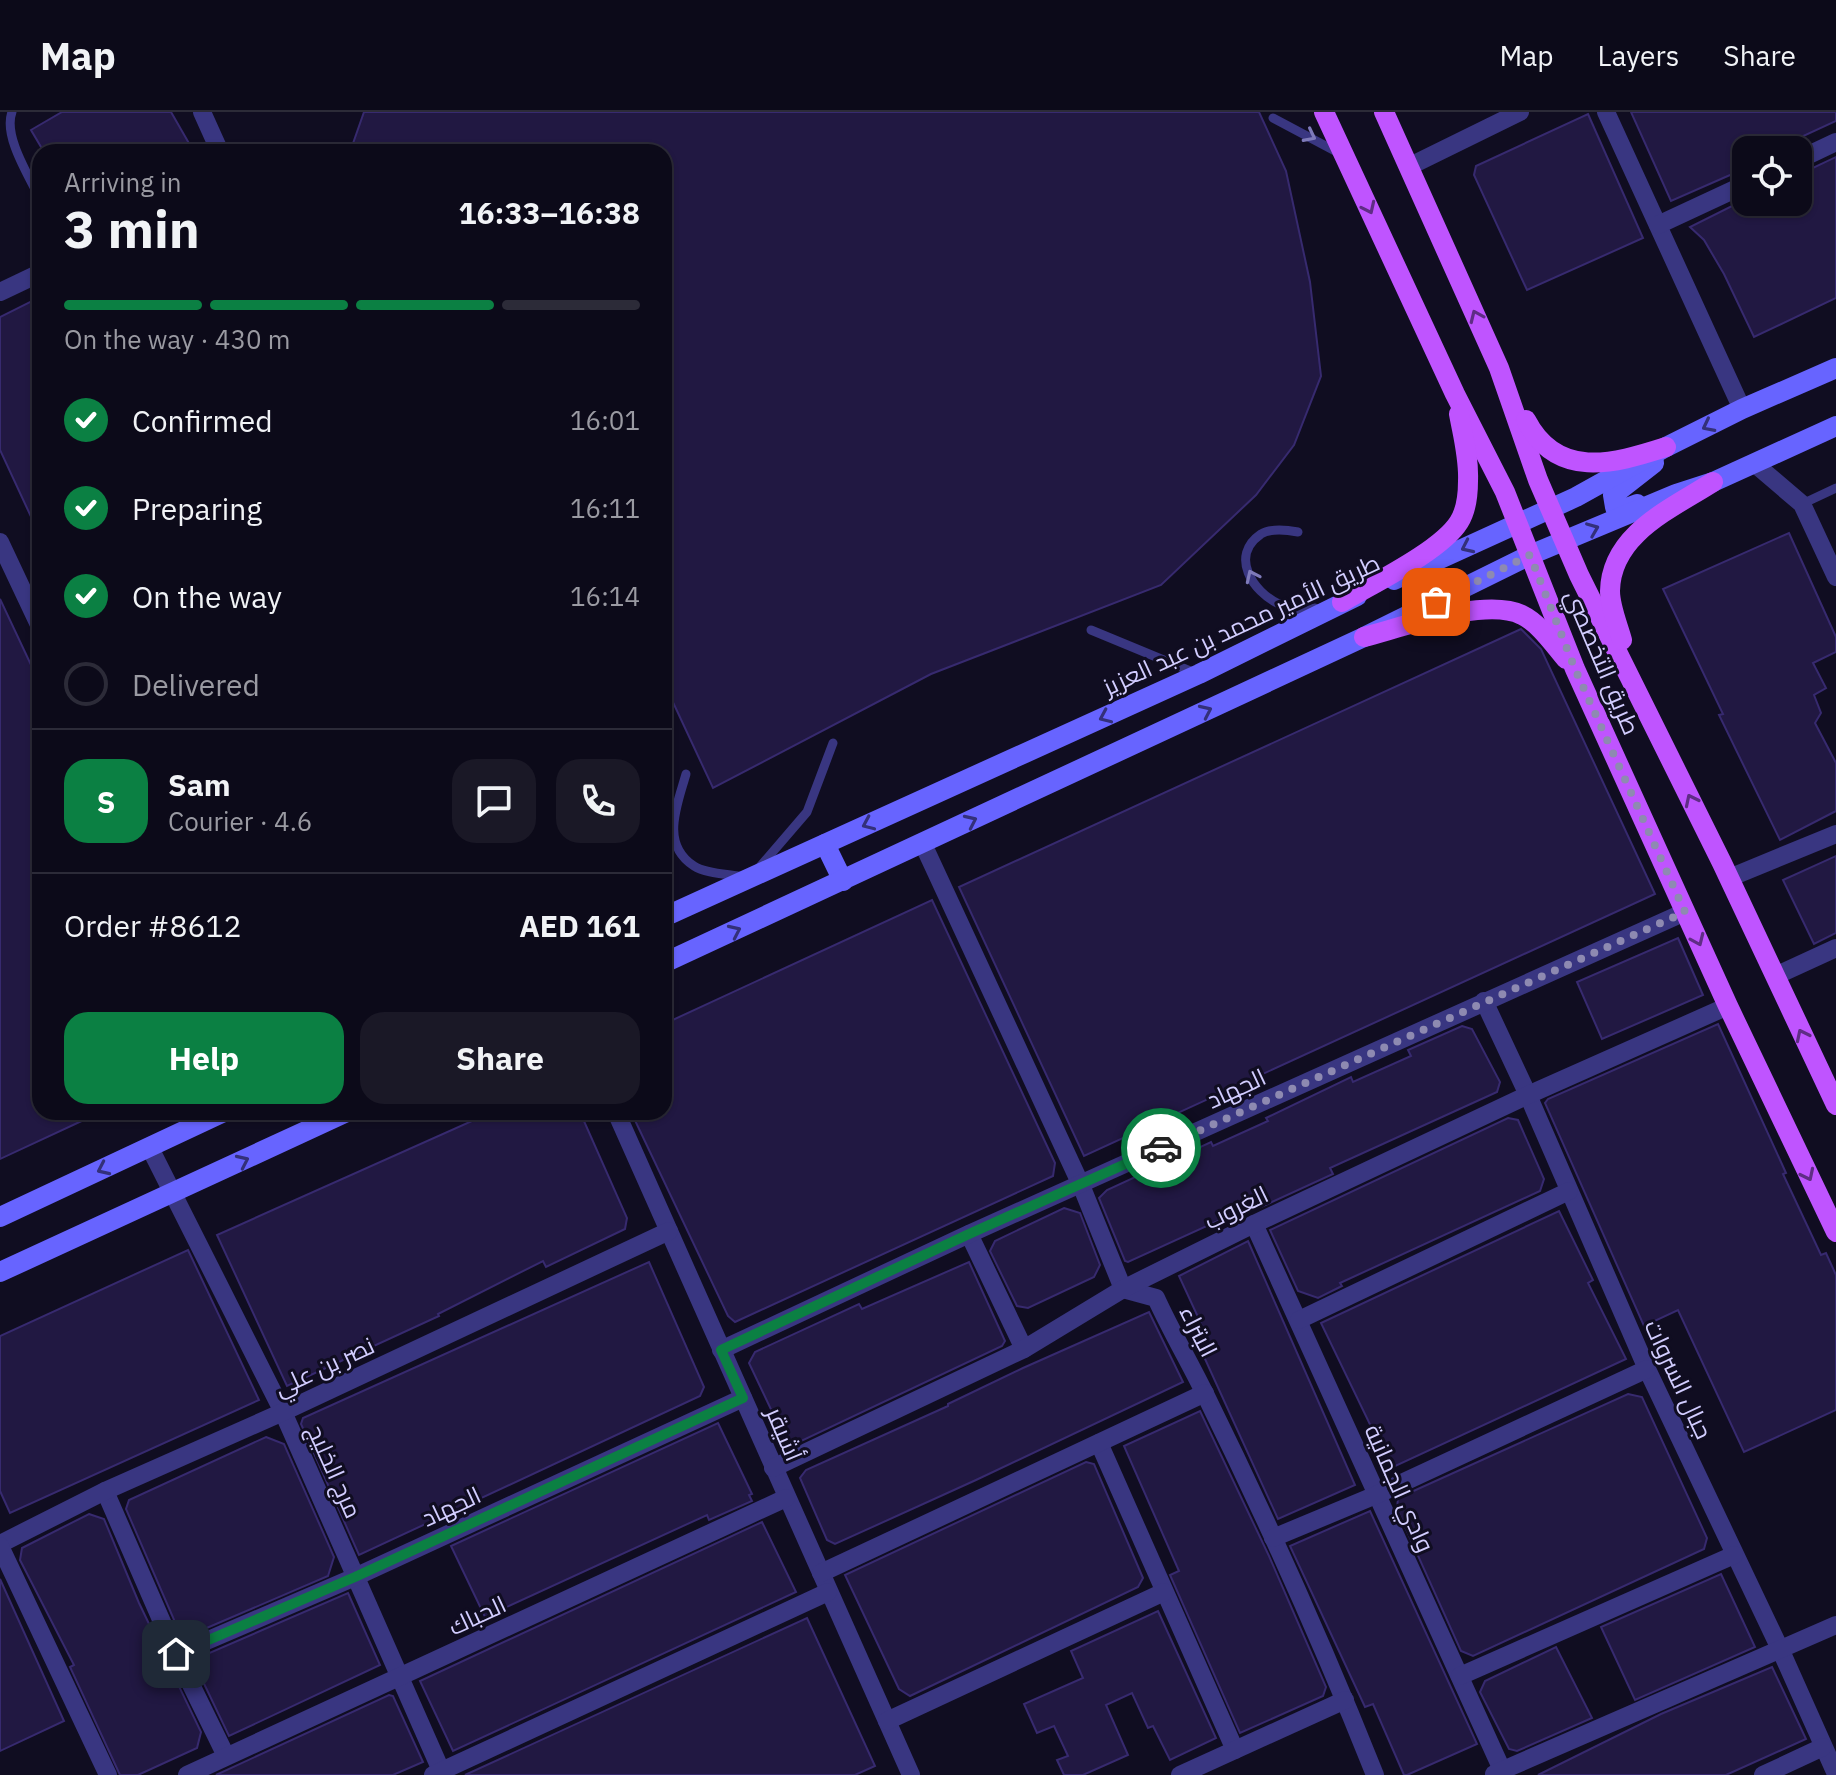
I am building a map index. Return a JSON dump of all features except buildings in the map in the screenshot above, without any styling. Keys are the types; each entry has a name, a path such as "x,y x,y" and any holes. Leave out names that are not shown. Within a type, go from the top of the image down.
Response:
{"main road":[{"name":"طريق التخصصي","path":"1324,112 1455,394 1488,455 1575,669 1728,1006 1836,1232"},
{"name":"طريق التخصصي","path":"1384,112 1499,368 1549,508 1836,1105"},
{"path":"1499,368 1539,441 1560,455 1574,461 1604,463 1666,447"},
{"name":"طريق الأمير محمد بن عبد العزيز","path":"672,913 1199,674 1342,602 1576,497 1742,409 1836,368"},
{"path":"1342,602 1419,556 1459,522 1469,479 1455,394"},
{"path":"1666,447 1652,467 1613,495 1615,507 1624,509 1713,482 1836,426"},
{"path":"1488,455 1526,502 1534,504 1538,497 1527,449"},
{"path":"1633,683 1610,594 1619,555 1631,538 1646,526 1713,482"},
{"path":"672,959 1364,637 1530,555 1676,494"},
{"path":"1364,637 1470,610 1512,612 1533,623 1575,669"},
{"path":"825,844 843,881"},
{"path":"0,1217 208,1120"},
{"path":"0,1272 330,1120"}],"street":[{"path":"202,112 216,144"},
{"path":"1410,166 1520,112"},
{"path":"1606,112 1742,409"},
{"path":"1812,153 1836,142"},
{"path":"1658,225 1732,191"},
{"path":"0,292 32,277"},
{"path":"1755,464 1802,504 1836,577"},
{"path":"2,551 32,611"},
{"path":"1729,878 1836,834"},
{"path":"923,844 1081,1185 1123,1289"},
{"name":"الجهاد","path":"721,1350 969,1234 1685,912"},
{"path":"1775,976 1836,948"},
{"name":"جبال السروات","path":"1484,1001 1647,1369 1836,1774"},
{"name":"الغروب","path":"773,1468 1024,1349 1123,1289 1254,1224 1528,1095 1728,1006"},
{"name":"أشيقر","path":"620,1120 911,1775"},
{"name":"مرج الخليج","path":"150,1148 283,1412 439,1774"},
{"path":"1299,1320 1569,1191"},
{"name":"وادي الجمانية","path":"1254,1224 1460,1676 1498,1773"},
{"name":"نصر بن علي","path":"0,1545 105,1491 283,1412 669,1231"},
{"path":"969,1234 1024,1349"},
{"name":"البتراء","path":"1123,1289 1156,1298 1205,1393 1273,1538 1375,1775"},
{"path":"1273,1538 1376,1495 1647,1369"},
{"path":"821,1573 1205,1393"},
{"name":"الجهاد","path":"176,1654 355,1577 743,1398"},
{"path":"1099,1443 1235,1750"},
{"path":"105,1491 176,1654 226,1756"},
{"name":"الحباك","path":"187,1775 786,1498"},
{"path":"0,1545 108,1775"},
{"path":"1460,1676 1734,1555"},
{"path":"439,1774 828,1592"},
{"path":"887,1721 1164,1592"},
{"path":"1498,1773 1836,1625"},
{"path":"1180,1775 1345,1700"},
{"path":"1763,1775 1823,1747"}],"lane":[{"path":"12,112 9,121 11,136 32,182"},
{"path":"1273,118 1346,156"},
{"path":"1802,504 1836,488"},
{"path":"1298,532 1283,530 1262,533 1249,548 1246,561 1254,586 1273,601 1297,612 1342,602"},
{"path":"1091,630 1199,674"},
{"path":"686,774 672,834 678,851 696,868 750,878 807,812 833,743"}],"way so far":[{"path":"1161,1148 1685,912 1575,669 1530,555 1436,602"}],"route":[{"path":"176,1654 355,1577 743,1398 721,1350 1161,1148"}]}
